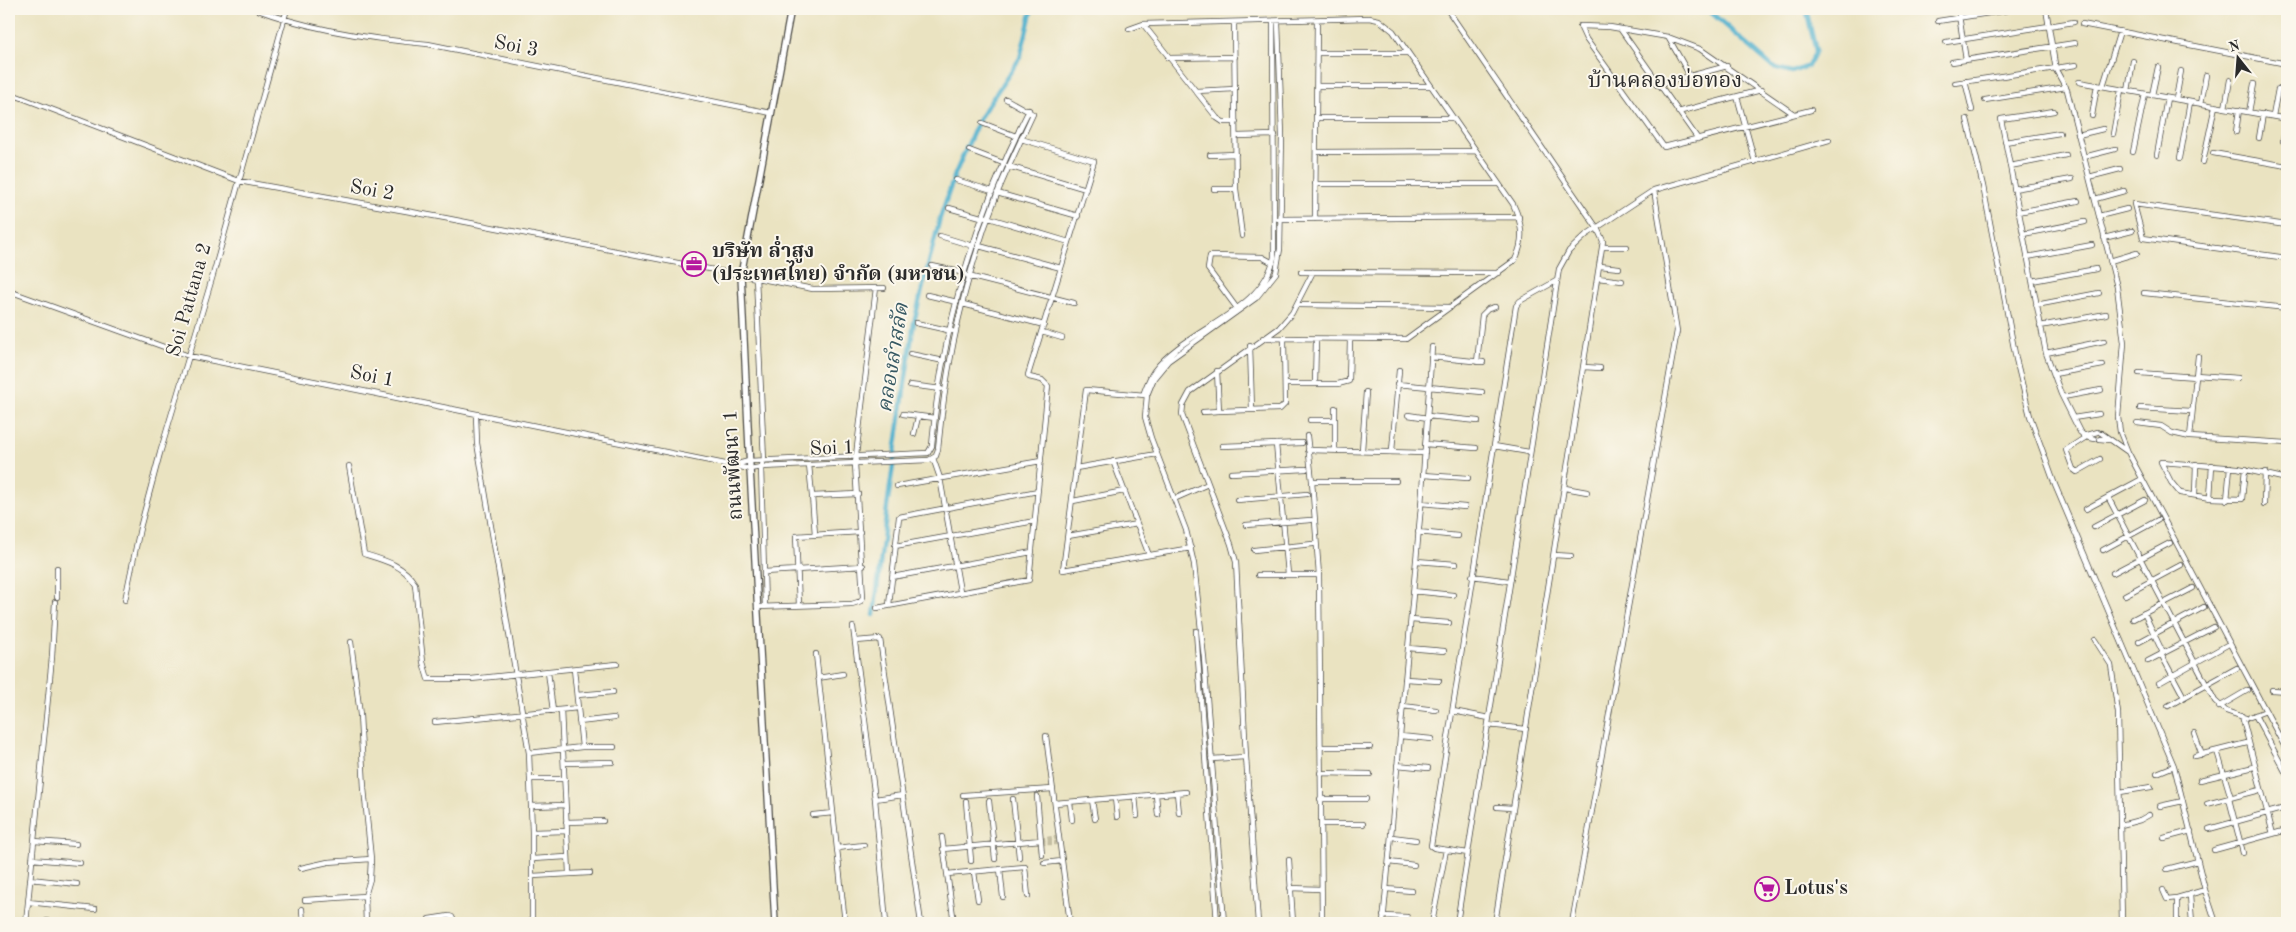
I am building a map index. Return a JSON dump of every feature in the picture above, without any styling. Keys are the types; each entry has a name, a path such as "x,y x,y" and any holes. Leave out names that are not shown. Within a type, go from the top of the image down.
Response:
{"main road":[{"name":"ถนนพัฒนา 1","path":"775,923 749,461 741,275 790,9"}],"street":[{"name":"Soi 3","path":"255,9 284,20 348,33 428,44 771,113"},
{"name":"Soi Pattana 2","path":"125,600 142,519 287,9"},
{"path":"1447,9 1597,228 1602,238 1603,247 1495,923"},
{"path":"1958,9 1966,60"},
{"path":"1938,21 2015,9"},
{"path":"2046,9 2055,68 2066,88 2117,287 2124,343 2118,425 2128,452 2287,751"},
{"path":"1129,29 1143,24 1276,22 1369,18 1379,20 1387,24 1408,53 1519,217 1522,240 1515,260 1406,339 1284,340 1263,338"},
{"path":"1315,219 1317,20"},
{"path":"1145,395 1154,378 1168,361 1256,298 1270,284 1278,266 1282,135 1276,22"},
{"path":"1224,923 1215,811 1213,758 1191,548 1176,499 1157,454 1145,417 1145,395 1148,380 1160,364 1236,307 1266,281 1273,263 1279,219 1274,135 1276,22"},
{"path":"1946,42 2074,22"},
{"path":"1234,23 1236,189 1242,236"},
{"path":"1143,24 1168,58 1220,121 1236,122"},
{"path":"2082,24 2287,64"},
{"path":"1794,114 1700,49 1668,37 1584,25 1580,28 1661,146 1671,146 1811,110"},
{"path":"1621,30 1657,85 1698,139"},
{"path":"2092,116 2100,86 2120,31"},
{"path":"1668,37 1690,76"},
{"path":"1952,62 2075,43"},
{"path":"1317,53 1408,53"},
{"path":"1168,58 1235,57"},
{"path":"2128,91 2133,61"},
{"path":"1955,82 2076,65"},
{"path":"1657,85 1727,66"},
{"path":"2152,95 2158,67"},
{"path":"2176,99 2181,71"},
{"path":"2201,104 2206,75"},
{"path":"2225,108 2230,80"},
{"path":"1965,81 1972,110"},
{"path":"2079,82 2287,119 2283,141"},
{"path":"2249,112 2254,84"},
{"path":"1317,86 1430,86"},
{"path":"1985,100 2066,88"},
{"path":"1196,91 1235,89"},
{"path":"2272,116 2278,89"},
{"path":"1678,112 1761,90"},
{"path":"2113,134 2121,90"},
{"name":"Soi 2","path":"9,93 239,181 820,290 884,288"},
{"path":"2133,152 2145,94"},
{"path":"2158,155 2167,98"},
{"path":"960,591 940,478 928,453 932,446 935,418 963,304 973,246 982,217 1033,114 1029,110 1006,99"},
{"path":"1738,100 1754,162"},
{"path":"2180,158 2190,102"},
{"path":"2203,162 2215,106"},
{"path":"931,459 938,450 944,361 957,302 979,248 1003,163 1029,110"},
{"path":"2236,132 2239,110"},
{"path":"2054,111 2001,119 2046,353 2063,397 2084,437"},
{"path":"2260,138 2263,114"},
{"path":"1317,118 1453,118"},
{"path":"1967,119 1983,186 2016,360 2032,423 2055,485 2174,766 2205,890 2216,923"},
{"path":"982,123 1016,136"},
{"path":"2078,135 2103,129"},
{"path":"2005,142 2060,133"},
{"path":"1236,136 1282,135"},
{"path":"876,608 960,591 1029,580 1048,386 1042,380 1029,377 1028,375 1094,163 1092,159 1022,139"},
{"path":"1457,923 1559,268 1569,251 1597,228 1654,190 1829,140"},
{"path":"2084,157 2114,149"},
{"path":"969,150 1009,165 1086,188"},
{"path":"1317,152 1476,151"},
{"path":"2213,153 2287,166"},
{"path":"1210,155 1236,154"},
{"path":"2010,166 2066,155"},
{"path":"2089,177 2120,169"},
{"path":"2014,189 2072,179"},
{"path":"956,180 1078,215"},
{"path":"1315,184 1498,184"},
{"path":"1214,189 1236,189"},
{"path":"1572,923 1677,332 1654,190"},
{"path":"2094,199 2124,191"},
{"path":"2018,212 2078,201"},
{"path":"2287,225 2134,204 2143,238 2287,258"},
{"path":"949,208 1069,242"},
{"path":"2099,216 2127,209"},
{"path":"1279,219 1519,217"},
{"path":"2023,234 2085,222"},
{"path":"2104,238 2132,231"},
{"path":"940,236 973,246"},
{"path":"2027,258 2092,245"},
{"path":"1603,247 1627,247"},
{"path":"979,248 1061,269"},
{"path":"2110,261 2137,253"},
{"path":"1236,307 1208,269 1210,256 1262,257 1273,263"},
{"path":"932,266 1074,303"},
{"path":"1600,266 1619,268"},
{"path":"2032,281 2096,269"},
{"path":"1301,272 1500,272"},
{"path":"1258,923 1246,757 1236,562 1182,415 1190,392 1250,346 1279,328 1298,305 1313,272"},
{"path":"756,277 764,461 761,467 765,606"},
{"path":"1598,278 1622,281"},
{"path":"1468,853 1431,846 1472,576 1517,303 1556,280"},
{"path":"757,607 852,604 861,601 863,597 863,566 855,464 876,288"},
{"name":"Soi 1","path":"9,292 189,356 423,402 476,416 750,469 931,459"},
{"path":"2036,305 2100,292"},
{"path":"2144,293 2287,308"},
{"path":"927,295 957,302"},
{"path":"963,304 1044,325"},
{"path":"1298,305 1451,307"},
{"path":"1431,357 1480,362 1482,315 1488,309 1495,307"},
{"path":"2040,326 2106,314"},
{"path":"916,323 956,332"},
{"path":"1212,324 1216,328"},
{"path":"1042,332 1062,338"},
{"path":"1285,384 1338,384 1349,381 1350,339"},
{"path":"1203,412 1273,411 1282,408 1285,384 1284,340"},
{"path":"1315,384 1316,340"},
{"path":"2046,353 2104,341"},
{"path":"1250,346 1252,410"},
{"path":"1383,923 1421,504 1432,347"},
{"path":"910,354 944,361"},
{"path":"2190,437 2198,356"},
{"path":"2054,374 2103,364"},
{"path":"1584,367 1600,368"},
{"path":"1392,451 1399,370"},
{"path":"1217,371 1219,411"},
{"path":"2139,373 2238,378"},
{"path":"1398,384 1482,392"},
{"path":"910,385 942,390"},
{"path":"1145,395 1086,390 1063,570 1191,548"},
{"path":"2063,397 2100,390"},
{"path":"1362,450 1366,392"},
{"path":"1335,450 1334,420 1336,408"},
{"path":"2140,408 2192,411"},
{"path":"903,414 935,418"},
{"path":"2073,418 2099,414"},
{"path":"1408,415 1478,421"},
{"path":"476,416 477,443 529,753 532,806 532,923"},
{"path":"914,434 918,417"},
{"path":"1310,420 1334,420"},
{"path":"2137,423 2161,426 2172,433 2190,437 2287,443"},
{"path":"2100,459 2076,472 2066,450 2084,437 2099,432 2128,452"},
{"path":"1307,436 1319,575 1322,923"},
{"path":"2084,437 2110,440"},
{"path":"1276,444 1288,574"},
{"path":"1222,446 1302,444"},
{"path":"1425,444 1476,448"},
{"path":"1494,446 1529,452"},
{"path":"1308,450 1425,453"},
{"name":"Soi 1","path":"737,465 749,461 928,453"},
{"path":"1076,468 1157,454"},
{"path":"897,486 1041,461"},
{"path":"1113,461 1149,555"},
{"path":"2245,469 2242,500 2227,500 2180,493 2160,464 2163,461 2230,467 2245,469 2265,472 2287,479"},
{"path":"2195,495 2196,464"},
{"path":"809,465 815,534"},
{"path":"2210,498 2212,465"},
{"path":"349,466 364,554 397,565 409,575 414,584 422,662 428,679 471,679 617,664"},
{"path":"2227,500 2230,467"},
{"path":"1231,473 1306,469"},
{"path":"2264,504 2265,472"},
{"path":"1423,475 1468,478"},
{"path":"2086,509 2142,479"},
{"path":"1312,481 1396,481"},
{"path":"1176,499 1208,484"},
{"path":"1565,488 1587,492"},
{"path":"889,605 899,517 1038,491"},
{"path":"1073,501 1124,491"},
{"path":"812,496 858,494"},
{"path":"1237,500 1307,494"},
{"path":"2108,497 2219,707 2248,717 2287,775"},
{"path":"2094,527 2145,500"},
{"path":"1421,504 1465,507"},
{"path":"1246,525 1311,520"},
{"path":"2103,550 2158,520"},
{"path":"895,546 1035,521"},
{"path":"1068,536 1137,524"},
{"path":"799,605 796,536 860,532"},
{"path":"1418,532 1458,536"},
{"path":"2113,573 2170,543"},
{"path":"1254,550 1313,544"},
{"path":"892,577 1032,552"},
{"path":"1554,554 1571,556"},
{"path":"1416,560 1456,564"},
{"path":"2125,595 2181,565"},
{"path":"764,572 863,566"},
{"path":"26,923 52,657 57,568"},
{"path":"1258,575 1319,575"},
{"path":"1472,576 1509,582"},
{"path":"2132,618 2193,588"},
{"path":"1413,591 1453,595"},
{"path":"2139,642 2204,607"},
{"path":"2144,613 2184,697"},
{"path":"1411,620 1449,624"},
{"path":"2148,661 2214,626"},
{"path":"852,627 856,641 875,799 886,923"},
{"path":"1196,631 1200,642 1208,811 1217,923"},
{"path":"856,641 880,639 921,923"},
{"path":"2095,640 2111,665 2114,677 2120,792 2122,923"},
{"path":"351,642 360,715 362,769 371,860 370,879 365,896 366,923"},
{"path":"2158,683 2227,645"},
{"path":"1408,648 1444,651"},
{"path":"816,654 845,923"},
{"path":"2168,706 2237,668"},
{"path":"574,669 582,748"},
{"path":"548,672 553,711"},
{"path":"818,678 843,674"},
{"path":"1405,679 1439,681"},
{"path":"2219,707 2248,690"},
{"path":"2272,690 2287,691"},
{"path":"577,695 613,692"},
{"path":"1403,706 1436,710"},
{"path":"435,722 578,708"},
{"path":"561,710 568,873"},
{"path":"1453,711 1489,718"},
{"path":"2248,717 2266,711"},
{"path":"2248,717 2248,743 2273,834"},
{"path":"579,722 614,718"},
{"path":"1203,727 1209,725"},
{"path":"1488,725 1526,729"},
{"path":"2194,733 2202,755"},
{"path":"1046,736 1070,923"},
{"path":"1400,736 1432,739"},
{"path":"2195,756 2248,743"},
{"path":"529,753 614,747"},
{"path":"1320,747 1370,747"},
{"path":"2218,751 2243,853"},
{"path":"1213,758 1246,757"},
{"path":"564,763 612,762"},
{"path":"1397,765 1428,768"},
{"path":"2157,773 2174,766"},
{"path":"2200,780 2254,767"},
{"path":"1320,773 1370,774"},
{"path":"530,779 565,779"},
{"path":"2120,792 2151,787"},
{"path":"963,795 1053,790"},
{"path":"2207,804 2260,790"},
{"path":"1055,803 1186,792"},
{"path":"1176,793 1179,813"},
{"path":"875,799 903,795"},
{"path":"1156,795 1158,814"},
{"path":"1037,796 1042,855"},
{"path":"1135,796 1137,816"},
{"path":"1115,798 1117,817"},
{"path":"1013,799 1019,857"},
{"path":"1320,799 1366,799"},
{"path":"1092,800 1095,819"},
{"path":"966,801 971,861"},
{"path":"989,801 995,860"},
{"path":"2160,806 2183,801"},
{"path":"1070,802 1072,820"},
{"path":"532,806 565,805"},
{"path":"1497,807 1514,808"},
{"path":"2210,829 2285,808"},
{"path":"1208,811 1215,811"},
{"path":"813,815 833,813"},
{"path":"2121,825 2140,820 2149,815"},
{"path":"566,822 603,821"},
{"path":"1321,824 1363,824"},
{"path":"2214,850 2287,830"},
{"path":"532,832 566,831"},
{"path":"2164,838 2190,831"},
{"path":"942,836 954,923"},
{"path":"1392,837 1416,840"},
{"path":"34,841 76,844"},
{"path":"943,850 1041,842"},
{"path":"837,848 864,845"},
{"path":"1432,923 1446,850"},
{"path":"532,859 568,857"},
{"path":"32,859 80,863"},
{"path":"301,868 328,862 371,860"},
{"path":"1289,860 1293,923"},
{"path":"1044,863 1062,861"},
{"path":"2167,869 2198,861"},
{"path":"1389,862 1414,865"},
{"path":"947,874 1025,868 1028,896"},
{"path":"1000,869 1003,897"},
{"path":"974,872 978,900"},
{"path":"532,876 590,873"},
{"path":"30,879 77,884"},
{"path":"1290,888 1321,889"},
{"path":"1386,889 1412,891"},
{"path":"2163,890 2167,899 2205,890"},
{"path":"1215,892 1222,892"},
{"path":"2190,895 2192,923"},
{"path":"305,900 365,896"},
{"path":"2177,898 2177,923"},
{"path":"28,902 95,909"},
{"path":"302,908 303,923"},
{"path":"429,919 449,916 452,917 455,923"},
{"path":"1383,916 1407,918"}],"waterway":[{"name":"คลองลำสลัด","path":"874,615 887,507 914,322 940,218 955,174 980,117 1020,58 1032,9"},
{"path":"1707,9 1773,67 1792,72 1808,66 1816,51 1806,9"}],"tunnel":[{"path":"1041,840 1059,837"},
{"path":"1041,843 1060,843"}],"place":[{"name":"บริษัท ล่ำสูง (ประเทศไทย) จำกัด (มหาชน)","path":"694,264"},
{"name":"Lotus's","path":"1767,889"}],"district":[{"name":"บ้านคลองบ่อทอง","path":"1665,81"}]}
